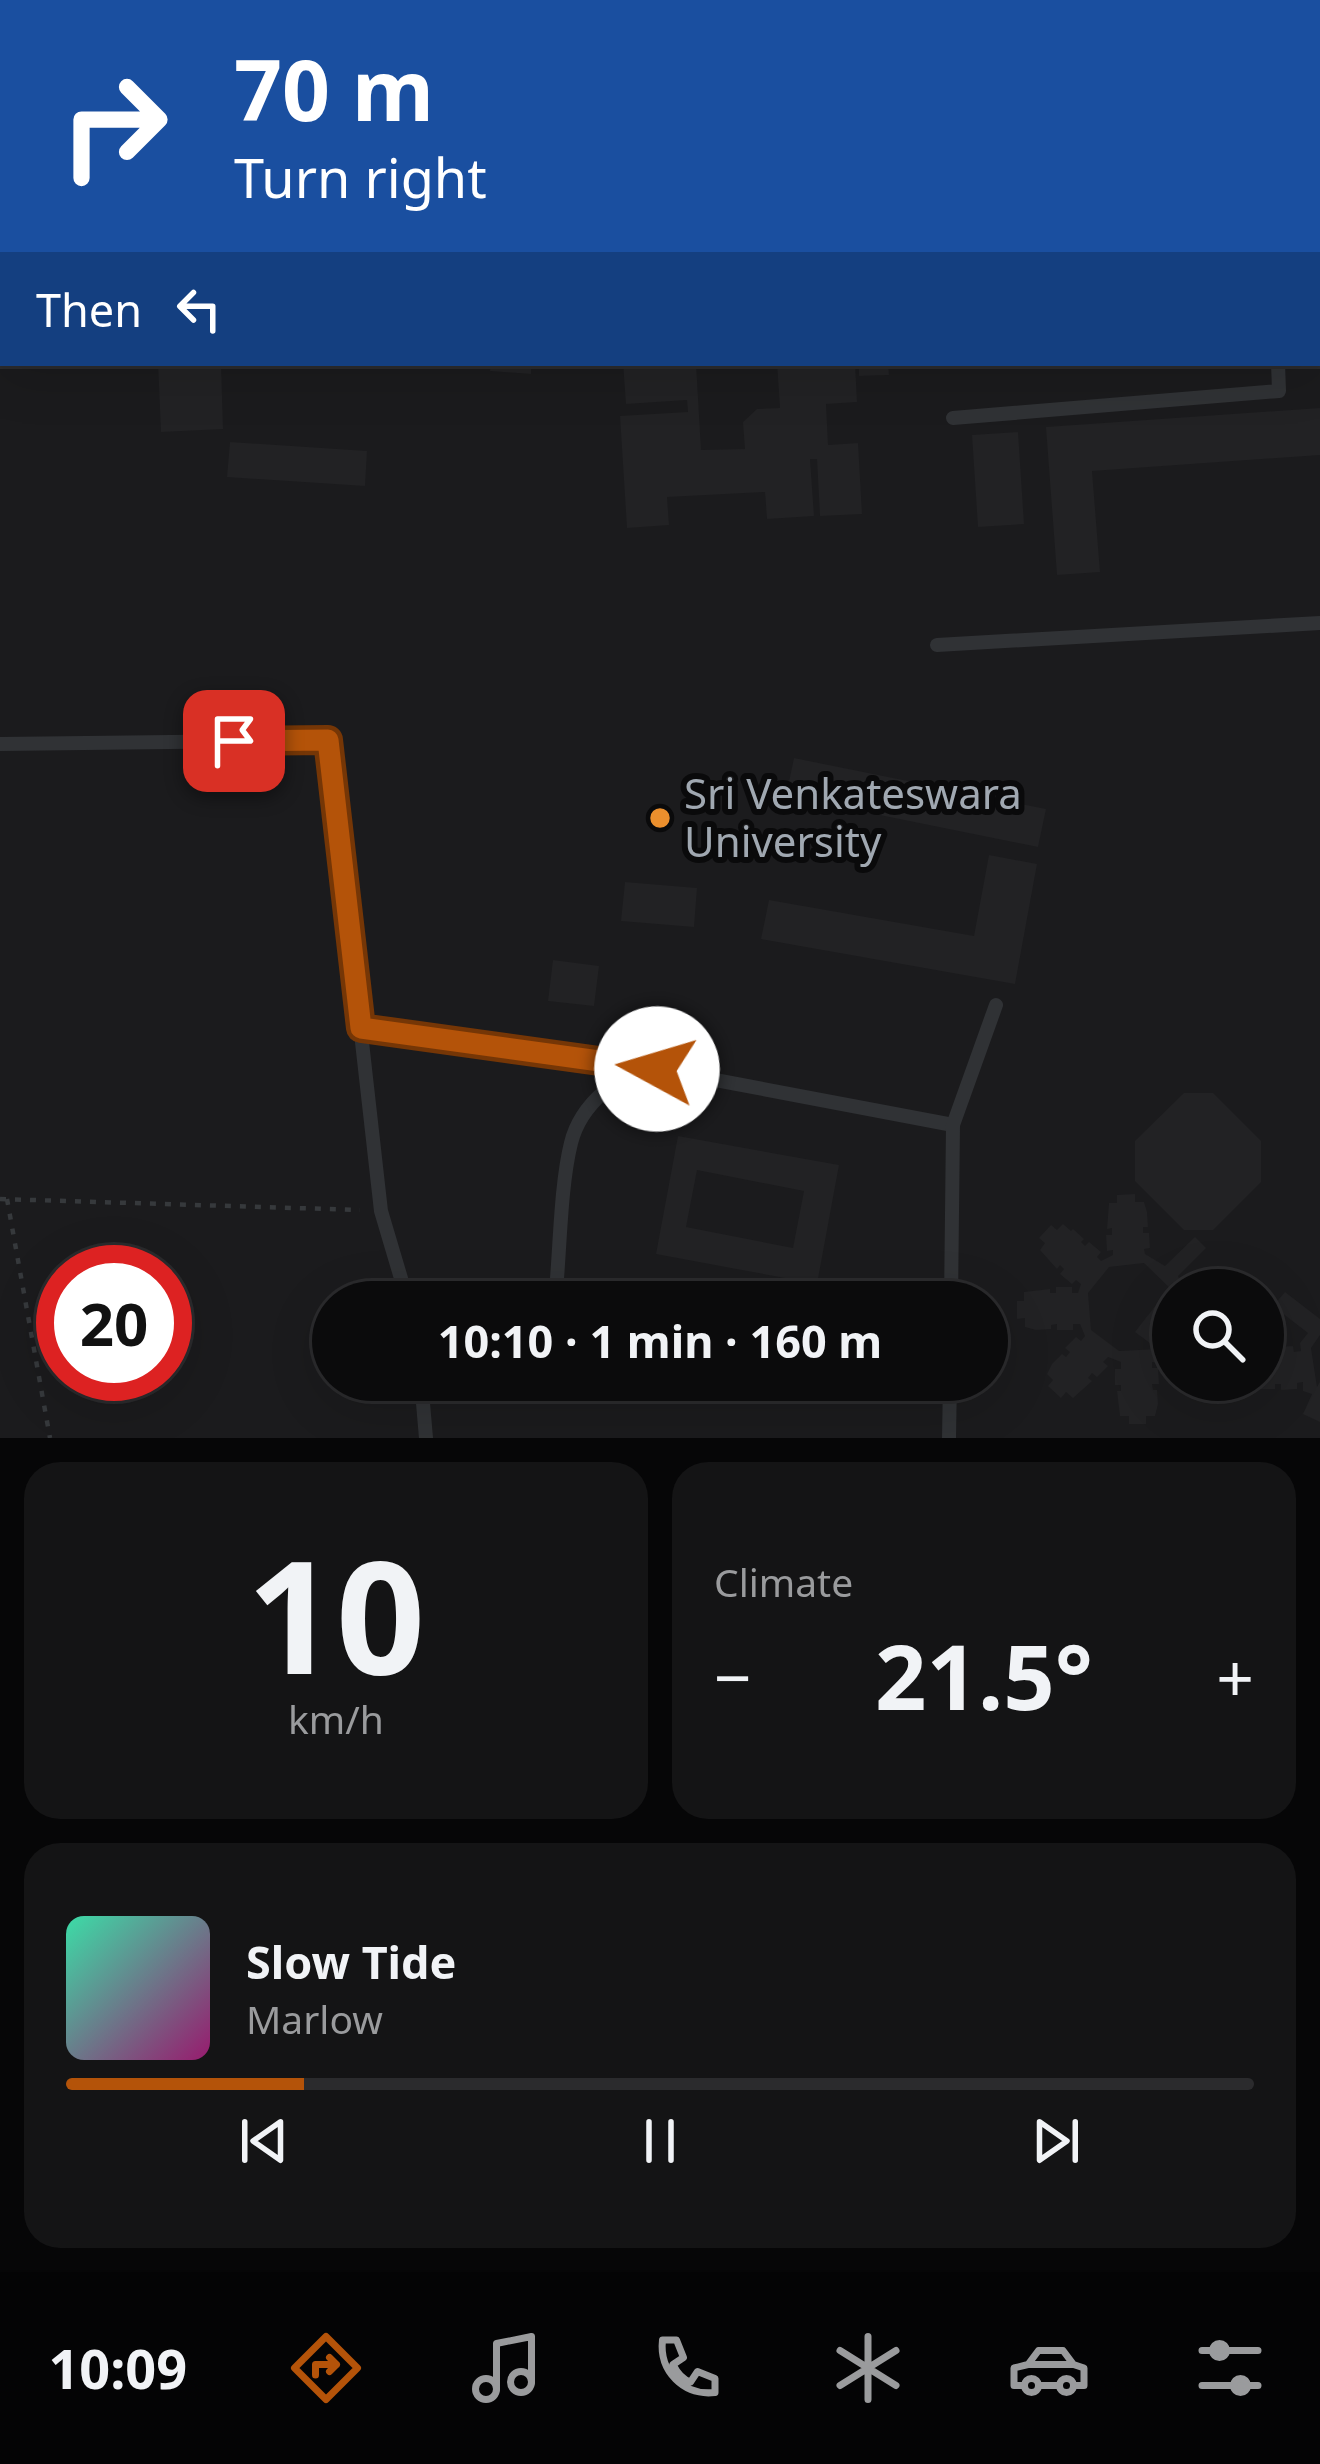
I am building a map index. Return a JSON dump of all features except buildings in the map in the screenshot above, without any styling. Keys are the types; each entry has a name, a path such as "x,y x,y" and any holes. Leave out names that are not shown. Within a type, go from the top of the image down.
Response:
{"lane":[{"path":"953,418 1279,391 1278,366"},
{"path":"937,645 1320,623"},
{"path":"0,744 328,740 381,1211 402,1281"},
{"path":"951,1281 953,1125 996,1005"},
{"path":"361,1028 657,1069 953,1125"},
{"path":"557,1281 571,1140 589,1107 637,1069"},
{"path":"423,1401 426,1438"},
{"path":"949,1438 950,1401"}],"path":[{"path":"50,1438 3,1199 381,1211"}],"shaded area":[{"name":"Sri Venkateswara University","path":"0,366 1320,366 1320,1438 0,1438"}],"place":[{"name":"Sri Venkateswara University","path":"660,818"}],"route":[{"path":"234,741 328,740 361,1028 657,1069"}]}
